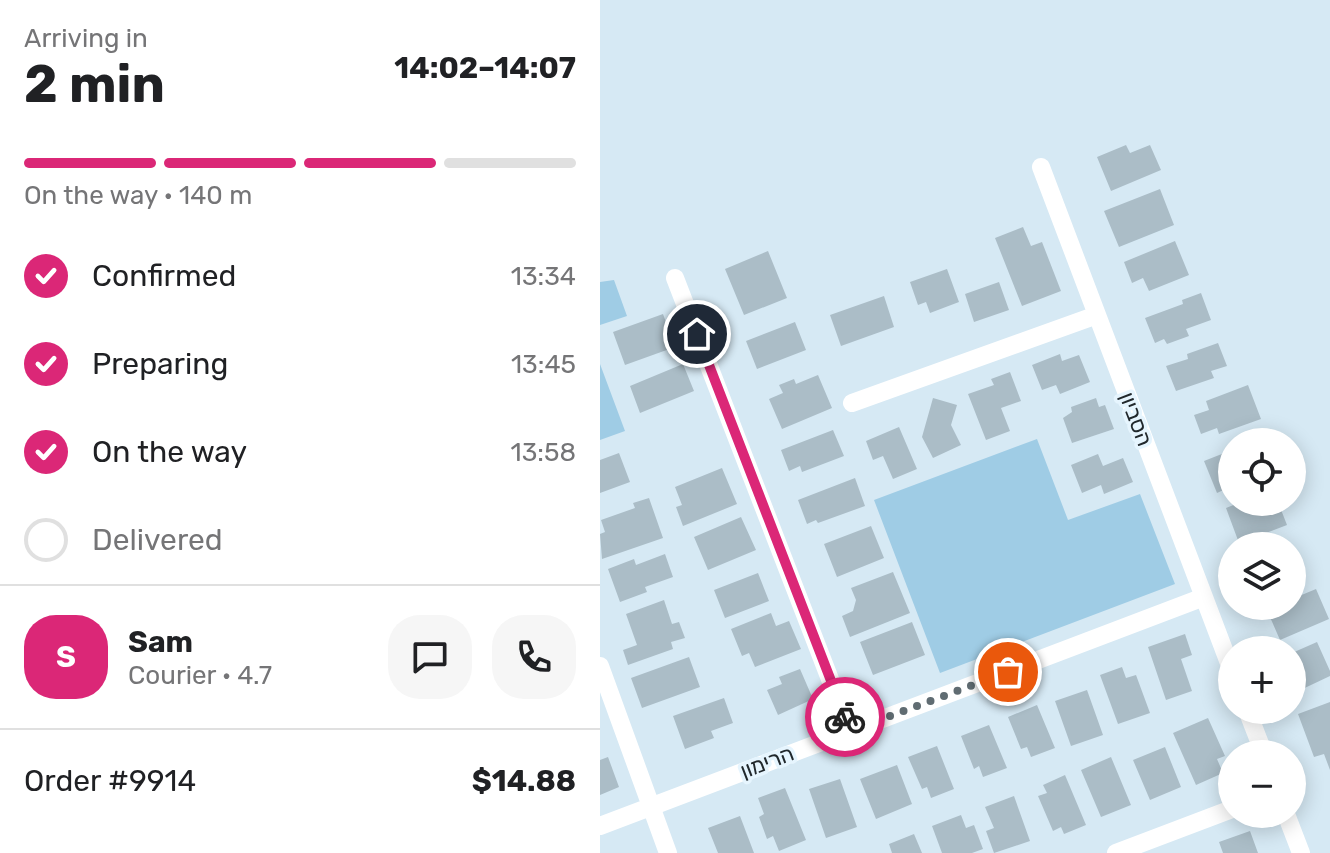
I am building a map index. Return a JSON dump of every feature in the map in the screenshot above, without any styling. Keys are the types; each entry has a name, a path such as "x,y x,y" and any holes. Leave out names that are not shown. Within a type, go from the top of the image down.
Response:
{"street":[{"name":"הסביון","path":"1041,167 1219,636"},
{"path":"675,278 850,731"},
{"path":"852,403 1097,315"},
{"name":"הרימון","path":"600,826 1204,597"},
{"path":"600,666 668,853"},
{"path":"1116,853 1218,814"},
{"path":"1291,828 1301,853"}],"shaded area":[{"path":"614,280 627,316 600,325 600,282"},
{"path":"600,364 625,431 600,440"},
{"path":"1037,439 1068,520 1140,494 1175,584 940,673 874,500"}],"building":[{"path":"1126,145 1130,153 1150,145 1161,170 1111,191 1097,157"},
{"path":"1160,189 1174,225 1119,247 1104,211"},
{"path":"1023,227 1031,246 1042,242 1061,291 1022,306 995,238"},
{"path":"1175,241 1189,275 1149,291 1143,278 1132,283 1124,262"},
{"path":"768,251 787,298 744,315 725,269"},
{"path":"947,269 959,302 930,313 926,302 918,305 910,282"},
{"path":"999,282 1009,310 974,322 965,294"},
{"path":"1201,293 1211,320 1186,329 1189,336 1167,344 1164,339 1155,343 1145,318 1183,304 1182,300"},
{"path":"884,296 894,327 841,346 830,315"},
{"path":"663,314 675,347 625,365 613,332"},
{"path":"795,322 806,350 757,369 746,341"},
{"path":"1218,343 1227,366 1211,371 1214,378 1176,391 1166,366 1188,359 1187,354"},
{"path":"1060,354 1062,361 1079,355 1090,382 1060,394 1056,385 1042,390 1032,365"},
{"path":"683,364 694,391 640,413 630,386"},
{"path":"1010,372 1021,401 1001,408 1010,431 986,440 968,394 994,385 991,379"},
{"path":"818,375 832,408 782,429 769,399 783,393 779,385 794,379 796,384"},
{"path":"1248,385 1261,419 1236,428 1218,428 1218,431 1217,428 1201,434 1194,415 1209,410 1206,401"},
{"path":"933,398 957,405 951,425 961,445 933,458 922,437"},
{"path":"1096,398 1099,407 1105,405 1114,429 1072,443 1063,418 1072,412 1071,407"},
{"path":"899,427 917,469 893,479 883,456 873,460 866,441"},
{"path":"833,430 844,456 802,472 800,466 789,471 781,450"},
{"path":"619,453 630,482 600,493 600,460"},
{"path":"1098,454 1103,466 1123,458 1133,482 1104,494 1101,485 1082,493 1071,465"},
{"path":"1218,456 1217,493 1204,461"},
{"path":"722,468 737,504 683,526 676,507 682,505 675,487"},
{"path":"855,478 865,506 807,524 798,500"},
{"path":"649,498 663,538 602,559 600,534 605,532 601,520 635,508 633,503"},
{"path":"1229,516 1283,516 1287,525 1268,532 1235,532"},
{"path":"741,517 756,550 708,570 694,537"},
{"path":"871,526 884,558 837,577 824,544"},
{"path":"665,554 673,577 645,587 647,592 620,602 608,569 634,559 636,565"},
{"path":"893,572 910,613 850,637 842,616 853,611 856,600 851,588"},
{"path":"758,573 769,601 725,618 714,590"},
{"path":"1316,589 1329,619 1289,636 1278,636 1271,620 1306,620 1306,593"},
{"path":"664,600 672,624 679,622 685,638 671,642 673,649 628,665 623,650 637,645 626,614"},
{"path":"771,613 776,626 789,621 801,649 755,667 749,653 742,656 731,629"},
{"path":"912,622 925,655 873,675 860,642"},
{"path":"1185,634 1192,655 1181,659 1192,691 1166,700 1148,647"},
{"path":"1317,642 1330,676 1306,687 1306,647"},
{"path":"689,657 700,687 642,708 631,678"},
{"path":"1122,667 1126,678 1136,675 1150,713 1118,724 1100,675"},
{"path":"800,669 813,699 778,715 767,690 782,684 779,677"},
{"path":"1087,690 1103,735 1071,746 1055,701"},
{"path":"724,698 733,723 711,731 714,738 685,749 673,716"},
{"path":"1330,702 1330,770 1324,754 1314,757 1302,724 1306,724 1306,711"},
{"path":"1037,705 1055,748 1031,757 1027,747 1021,749 1008,717"},
{"path":"1208,718 1218,740 1218,775 1196,785 1173,733"},
{"path":"989,725 1007,768 983,777 979,766 974,769 961,736"},
{"path":"937,746 954,789 931,798 927,787 922,789 908,757"},
{"path":"1165,747 1181,787 1150,800 1133,760"},
{"path":"608,757 619,787 600,795 600,760"},
{"path":"1111,757 1131,805 1101,817 1081,770"},
{"path":"897,765 912,804 876,819 860,779"},
{"path":"1065,775 1086,825 1064,834 1061,827 1053,831 1038,796 1047,793 1043,785"},
{"path":"840,779 857,827 826,838 809,789"},
{"path":"785,788 806,840 779,851 773,836 767,839 759,817 764,814 758,798"},
{"path":"1014,796 1030,841 994,853 986,831 994,828 985,807"},
{"path":"961,815 966,828 974,825 983,849 972,853 942,853 932,826"},
{"path":"740,816 754,853 718,853 708,828"},
{"path":"1250,831 1258,853 1223,853 1219,842"},
{"path":"914,834 922,853 892,853 889,844"}],"way so far":[{"path":"845,717 850,731 1008,672"}],"route":[{"path":"697,334 845,717"}]}
